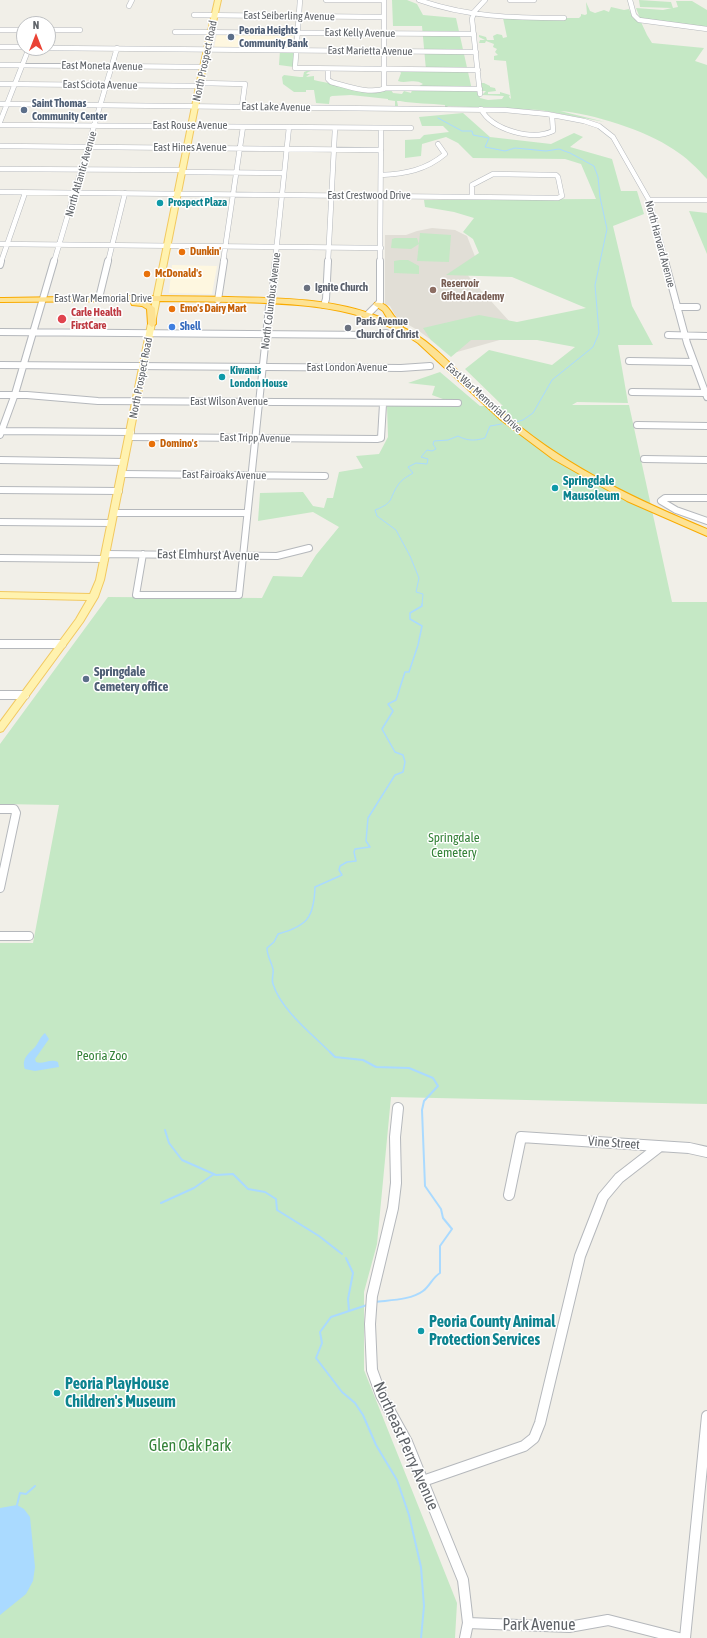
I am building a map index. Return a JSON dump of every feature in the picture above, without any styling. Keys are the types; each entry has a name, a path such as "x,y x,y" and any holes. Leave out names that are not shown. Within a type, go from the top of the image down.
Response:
{"highway":[{"path":"159,290 166,295 181,301"},
{"name":"East War Memorial Drive","path":"2,300 271,302"},
{"path":"102,300 147,305 152,310 153,321"},
{"name":"East War Memorial Drive","path":"181,301 218,300 298,303 324,306 387,322 408,333 429,347 484,402 527,437 598,481 678,521 707,532"},
{"path":"153,321 157,312 165,306 181,301"},
{"path":"378,305 386,309 392,319 408,333"}],"main road":[{"name":"North Prospect Road","path":"0,729 83,616 99,584 137,402 203,67 218,0"},
{"path":"0,595 94,596"}],"street":[{"path":"129,6 132,0"},
{"path":"300,0 295,50 295,68 478,70"},
{"path":"326,0 384,0 384,87 386,88"},
{"path":"419,0 443,8 474,14 516,18 564,18"},
{"path":"328,69 328,80 332,82 374,91 383,91 386,88 480,92 472,19 484,0"},
{"path":"510,0 534,0"},
{"path":"630,0 634,15 639,20 707,29"},
{"name":"East Seiberling Avenue","path":"194,15 384,17"},
{"path":"0,30 16,30"},
{"path":"56,30 80,30"},
{"name":"East Kelly Avenue","path":"175,32 474,34"},
{"path":"0,47 16,47"},
{"name":"East Marietta Avenue","path":"56,48 476,52"},
{"name":"North Atlantic Avenue","path":"0,432 15,394 44,300 117,48"},
{"path":"0,124 26,56"},
{"name":"East Moneta Avenue","path":"0,65 203,67"},
{"name":"East Sciota Avenue","path":"0,84 245,84 242,106"},
{"name":"East Lake Avenue","path":"0,104 481,109 552,114"},
{"path":"481,109 483,113 504,130 544,134 553,131 552,114"},
{"name":"North Harvard Avenue","path":"552,114 590,123 609,132 616,141 649,200 685,336 694,362 704,384 706,395"},
{"name":"East Rouse Avenue","path":"0,124 411,128"},
{"path":"218,300 243,127"},
{"name":"North Columbus Avenue","path":"143,554 136,595 239,595 289,127"},
{"path":"324,306 326,299 335,128"},
{"path":"367,316 380,302 381,128"},
{"path":"381,175 398,174 427,168 445,154 438,144"},
{"name":"East Hines Avenue","path":"0,146 381,150"},
{"path":"0,169 284,173"},
{"name":"East Crestwood Drive","path":"0,192 331,196 560,197 562,196 558,177 556,175 493,174 473,184 471,187 472,196"},
{"path":"0,265 25,193"},
{"path":"102,300 125,193"},
{"path":"649,200 707,200"},
{"path":"0,244 381,248"},
{"path":"677,307 697,308"},
{"path":"0,332 374,335 386,333"},
{"path":"668,335 707,336"},
{"path":"628,361 694,362"},
{"name":"East London Avenue","path":"0,365 417,368 430,366"},
{"path":"632,392 706,395"},
{"name":"East Wilson Avenue","path":"0,395 15,394 78,400 137,402 383,404 458,403"},
{"name":"East Tripp Avenue","path":"0,432 256,438 379,439 381,438 383,404"},
{"path":"637,425 707,426"},
{"path":"644,459 707,460"},
{"path":"0,460 124,462"},
{"name":"East Fairoaks Avenue","path":"122,474 325,476"},
{"path":"0,490 118,493"},
{"path":"0,493 118,493"},
{"path":"707,498 666,498 661,501 667,506 687,515 707,521"},
{"path":"114,513 247,513"},
{"path":"0,522 111,525"},
{"path":"0,525 111,525"},
{"name":"East Elmhurst Avenue","path":"0,558 143,554 279,556 309,548"},
{"path":"0,644 62,644"},
{"path":"0,694 25,695"},
{"path":"0,809 15,810 2,871 0,888"},
{"path":"0,936 29,936"},
{"name":"Northeast Perry Avenue","path":"398,1108 395,1137 396,1183 393,1208 372,1296 370,1324 372,1370 381,1395 406,1442 423,1481 463,1580 467,1602 468,1623 465,1638"},
{"name":"Vine Street","path":"509,1195 521,1137 689,1148 707,1152"},
{"path":"423,1481 524,1446 534,1438 540,1423 580,1256 603,1197 619,1178 659,1147"},
{"path":"685,1638 704,1489 707,1416"},
{"name":"Park Avenue","path":"468,1623 569,1627 608,1620 679,1638"}],"shaded area":[{"path":"217,34 293,35 292,49 214,48"},
{"name":"Reservoir Gifted Academy","path":"432,228 455,230 467,236 476,259 464,267 469,277 521,334 450,354 419,331 397,318 390,306 385,304 385,235 406,235"},
{"path":"172,265 217,266 212,294 169,293"}],"green space":[{"path":"392,0 407,0 417,4 423,15 456,18 472,90 477,90 480,98 488,100 502,99 504,96 482,95 486,91 481,91 480,83 484,83 495,88 496,91 488,92 488,94 500,94 500,92 510,95 509,97 511,99 506,61 494,60 494,56 498,55 495,52 497,49 493,47 494,44 486,41 485,43 479,43 480,40 485,40 479,37 479,35 486,37 487,40 494,40 493,36 497,34 502,35 503,38 507,37 503,18 579,18 581,14 587,14 586,2 590,11 595,13 604,10 609,12 611,7 624,10 629,9 633,18 641,22 652,43 704,48 695,61 707,65 707,179 687,159 662,142 618,124 587,115 560,111 605,122 540,110 447,106 449,108 445,107 445,105 400,101 397,101 398,106 395,106 395,101 388,99 351,95 332,96 330,97 329,104 316,103 314,90 294,92 283,84 282,77 284,75 303,77 304,72 314,70 308,72 306,74 310,74 306,77 314,76 314,80 369,91 391,90 393,93 402,94 404,91 411,93 412,90 423,84 417,81 398,81 401,73 399,70 426,70 422,26 393,26"},
{"path":"639,0 671,2 673,8 678,7 676,1 692,1 707,10 707,27 640,18 636,8 663,10 672,8 640,7"},
{"path":"280,50 295,50 294,67 279,65"},
{"path":"463,113 490,137 551,144 574,133 583,137 570,147 612,159 621,191 637,191 644,214 613,226 632,306 653,345 618,345 628,403 577,402 572,405 629,405 672,602 707,602 707,1104 391,1097 377,1244 364,1292 364,1370 457,1603 455,1638 0,1638 0,943 33,943 59,805 0,804 0,744 108,597 262,598 273,576 302,577 316,555 339,527 313,512 258,521 260,493 303,492 313,506 324,508 327,498 333,498 339,472 363,468 356,456 379,454 388,437 387,406 462,406 432,395 435,386 408,383 440,372 480,406 503,406 465,369 489,350 552,365 575,347 537,340 471,340 451,357 431,340 423,328 479,315 517,322 586,308 512,277 446,275 479,253 473,239 463,232 474,218 454,212 425,207 424,200 596,199 581,164 565,159 473,158 458,143 446,137 422,144 421,156 405,158 405,140 420,139 424,135 449,132 443,126 422,126 419,117"},
{"path":"689,211 707,213 707,254"},
{"path":"420,233 451,235 449,262 417,261"},
{"path":"417,238 419,244 411,249 391,248 392,239"},
{"path":"408,260 419,266 419,274 394,273 394,261"}],"water":[{"path":"45,1033 49,1039 35,1059 36,1062 41,1063 55,1061 58,1062 59,1067 35,1071 25,1069 24,1062 26,1056 35,1047"},
{"path":"17,1505 24,1509 30,1517 35,1567 33,1581 26,1594 0,1615 0,1508"}],"waterway":[{"path":"438,118 462,131 472,131 473,135 489,138 485,147 505,151 515,148 546,151 559,149 570,153 594,166 598,177 600,197 607,229 595,285 599,333 593,347 552,380 533,413 523,420 516,422"},
{"path":"422,605 423,594 416,592 419,578 410,556 396,530 377,516 375,510 386,505 399,483 413,473 408,467 416,463 427,464 428,459 421,457 427,450 432,451 436,449 433,444 434,441 448,440 458,436 468,440 481,439 485,438 490,426 502,424"},
{"path":"331,1053 298,1021 277,994 272,982 273,969 268,956 267,948 274,942 278,934 296,928 307,919 313,906 315,887 342,875 339,870 340,866 347,862 356,861 354,852 355,849 370,847 366,841 368,818 395,775 403,772 405,762 403,755 395,752 382,729 393,711 388,704 396,700 405,672 409,672 418,645 422,626 410,619 410,613 422,605"},
{"path":"331,1053 335,1057 363,1060 376,1067 409,1068 433,1078 438,1086 424,1101 422,1110 425,1186 441,1209 443,1218 452,1229 440,1246 440,1273 425,1289 418,1294 400,1299 375,1302"},
{"path":"165,1130 169,1143 182,1160 214,1174"},
{"path":"161,1203 194,1188 214,1174"},
{"path":"214,1174 233,1174 248,1189 265,1192 276,1199 277,1210 319,1236 342,1254"},
{"path":"346,1258 353,1273 348,1299 349,1310"},
{"path":"367,1305 331,1317 320,1332 322,1343 316,1358 342,1392 355,1403 363,1415 376,1445 397,1480 409,1515 421,1567 424,1606 421,1638"},
{"path":"17,1505 20,1493 26,1494 35,1486"}],"place":[{"name":"Peoria Heights Community Bank","path":"231,37"},
{"name":"Saint Thomas Community Center","path":"24,110"},
{"name":"Prospect Plaza","path":"160,203"},
{"name":"Dunkin'","path":"182,252"},
{"name":"McDonald's","path":"147,274"},
{"name":"Ignite Church","path":"307,288"},
{"name":"Reservoir Gifted Academy","path":"433,290"},
{"name":"Emo's Dairy Mart","path":"172,309"},
{"name":"Carle Health FirstCare","path":"62,319"},
{"name":"Shell","path":"172,327"},
{"name":"Paris Avenue Church of Christ","path":"348,328"},
{"name":"Kiwanis London House","path":"222,377"},
{"name":"Domino's","path":"152,444"},
{"name":"Springdale Mausoleum","path":"555,488"},
{"name":"Springdale Cemetery office","path":"86,679"},
{"name":"Peoria County Animal Protection Services","path":"421,1331"},
{"name":"Peoria PlayHouse Children's Museum","path":"57,1393"}],"park label":[{"name":"Springdale Cemetery","path":"454,846"},
{"name":"Peoria Zoo","path":"102,1056"},
{"name":"Glen Oak Park","path":"190,1446"}]}
